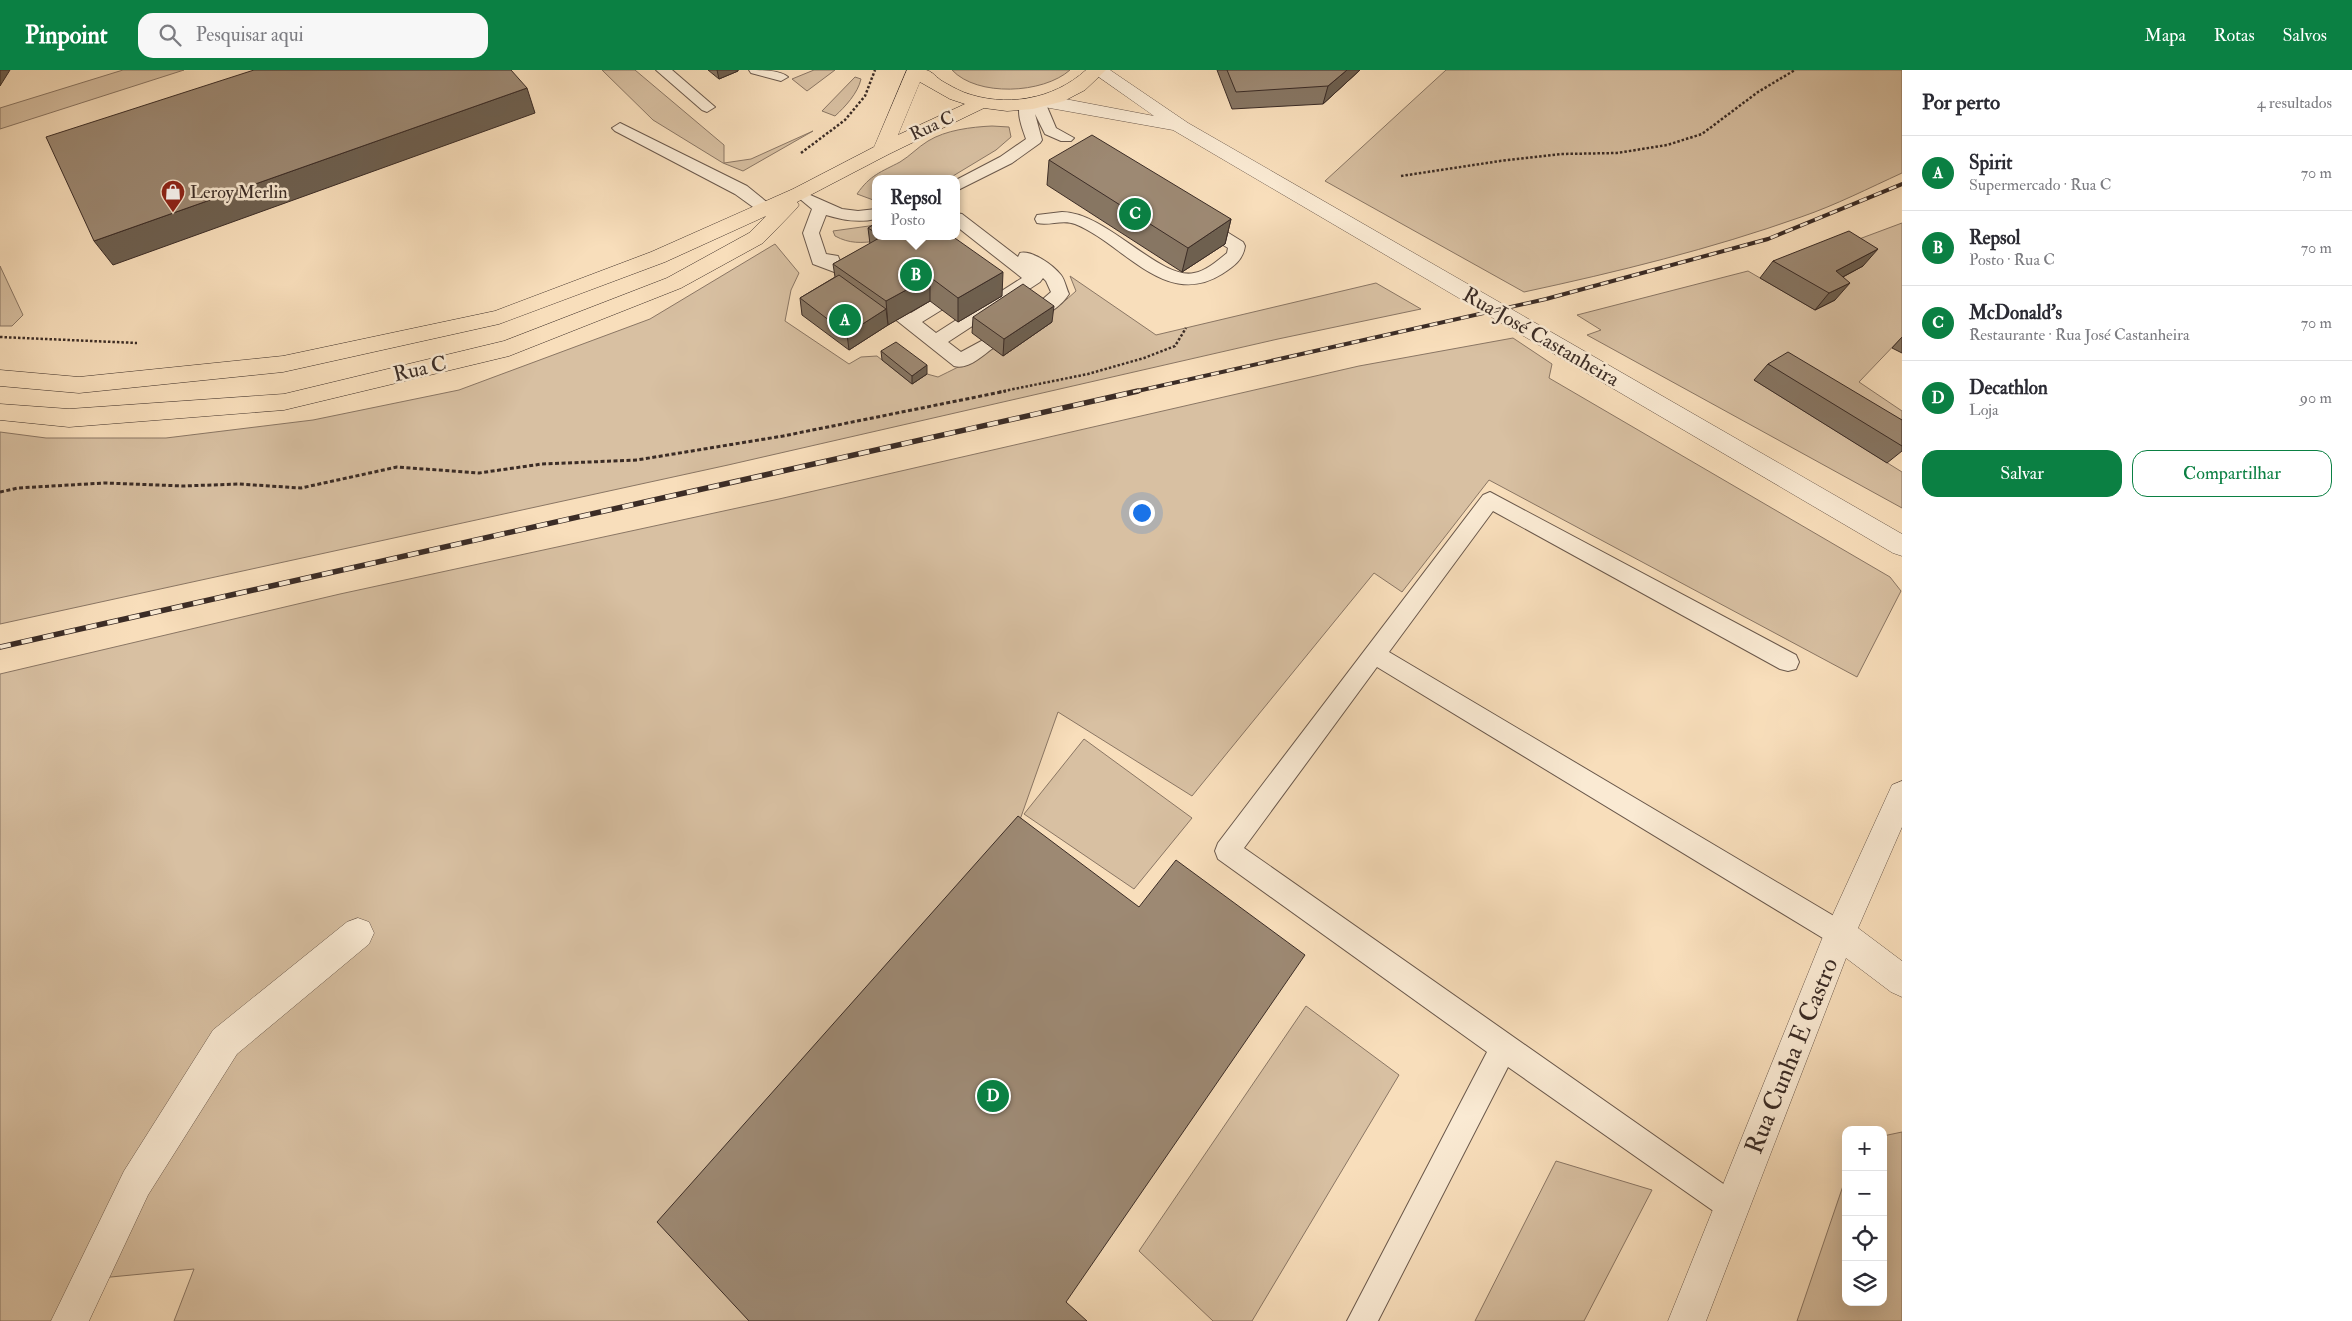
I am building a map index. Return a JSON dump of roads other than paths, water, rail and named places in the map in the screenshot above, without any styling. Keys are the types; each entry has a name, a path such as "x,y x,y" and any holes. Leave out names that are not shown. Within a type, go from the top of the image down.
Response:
{"main road":[{"path":"916,70 938,88 951,94 983,102 1036,102 1079,87 1098,70"},
{"name":"Rua C","path":"882,150 916,70"},
{"name":"Rua C","path":"0,378 79,385 283,364 499,317 658,256 800,193 882,150 983,102"},
{"name":"Rua C","path":"0,412 68,418 284,402 509,348 674,283 756,238 800,193"},
{"path":"0,385 79,385"}],"street":[{"name":"Rua José Castanheira","path":"1098,70 1136,94 1181,127 1902,546"},
{"name":"Rua José Castanheira","path":"1036,102 1181,127"},
{"name":"Rua Cunha E Castro","path":"1687,1321 1840,934 1902,794"},
{"path":"70,1321 136,1183 225,1042 358,933"},
{"path":"1840,934 1902,981"}],"lane":[{"path":"663,70 707,107"},
{"path":"756,70 781,77"},
{"path":"1036,102 1050,130 1066,138"},
{"path":"960,184 1008,166 1035,159 1034,140 1027,118 1036,102"},
{"path":"620,128 741,190 766,208"},
{"path":"1008,166 1034,140"},
{"path":"800,193 820,208 846,215 872,214"},
{"path":"819,260 811,233 820,208"},
{"path":"1043,219 1062,217 1080,220 1166,273 1187,281 1207,276 1235,256 1238,246 1185,214"},
{"path":"960,219 974,224 1014,248 1054,278 1060,294 1037,312"},
{"path":"937,341 1034,278 960,221"},
{"path":"959,244 976,234"},
{"path":"819,260 860,260"},
{"path":"819,260 843,269 960,360 987,344"},
{"path":"994,270 1011,260"},
{"path":"911,321 978,280"},
{"path":"874,293 891,283"},
{"path":"1732,1206 1504,1048 1227,851 1490,500 1788,662"},
{"path":"1374,654 1840,934"},
{"path":"1362,1321 1504,1048"}],"railway":[{"path":"1133,392 1546,299 1768,239 1902,184"},
{"path":"0,647 1138,391"}],"place":[{"name":"Leroy Merlin","path":"173,213"},
{"name":"McDonald's","path":"1135,214"},
{"name":"Repsol","path":"916,275"},
{"name":"Spirit","path":"845,320"},
{"name":"Decathlon","path":"993,1096"}]}
